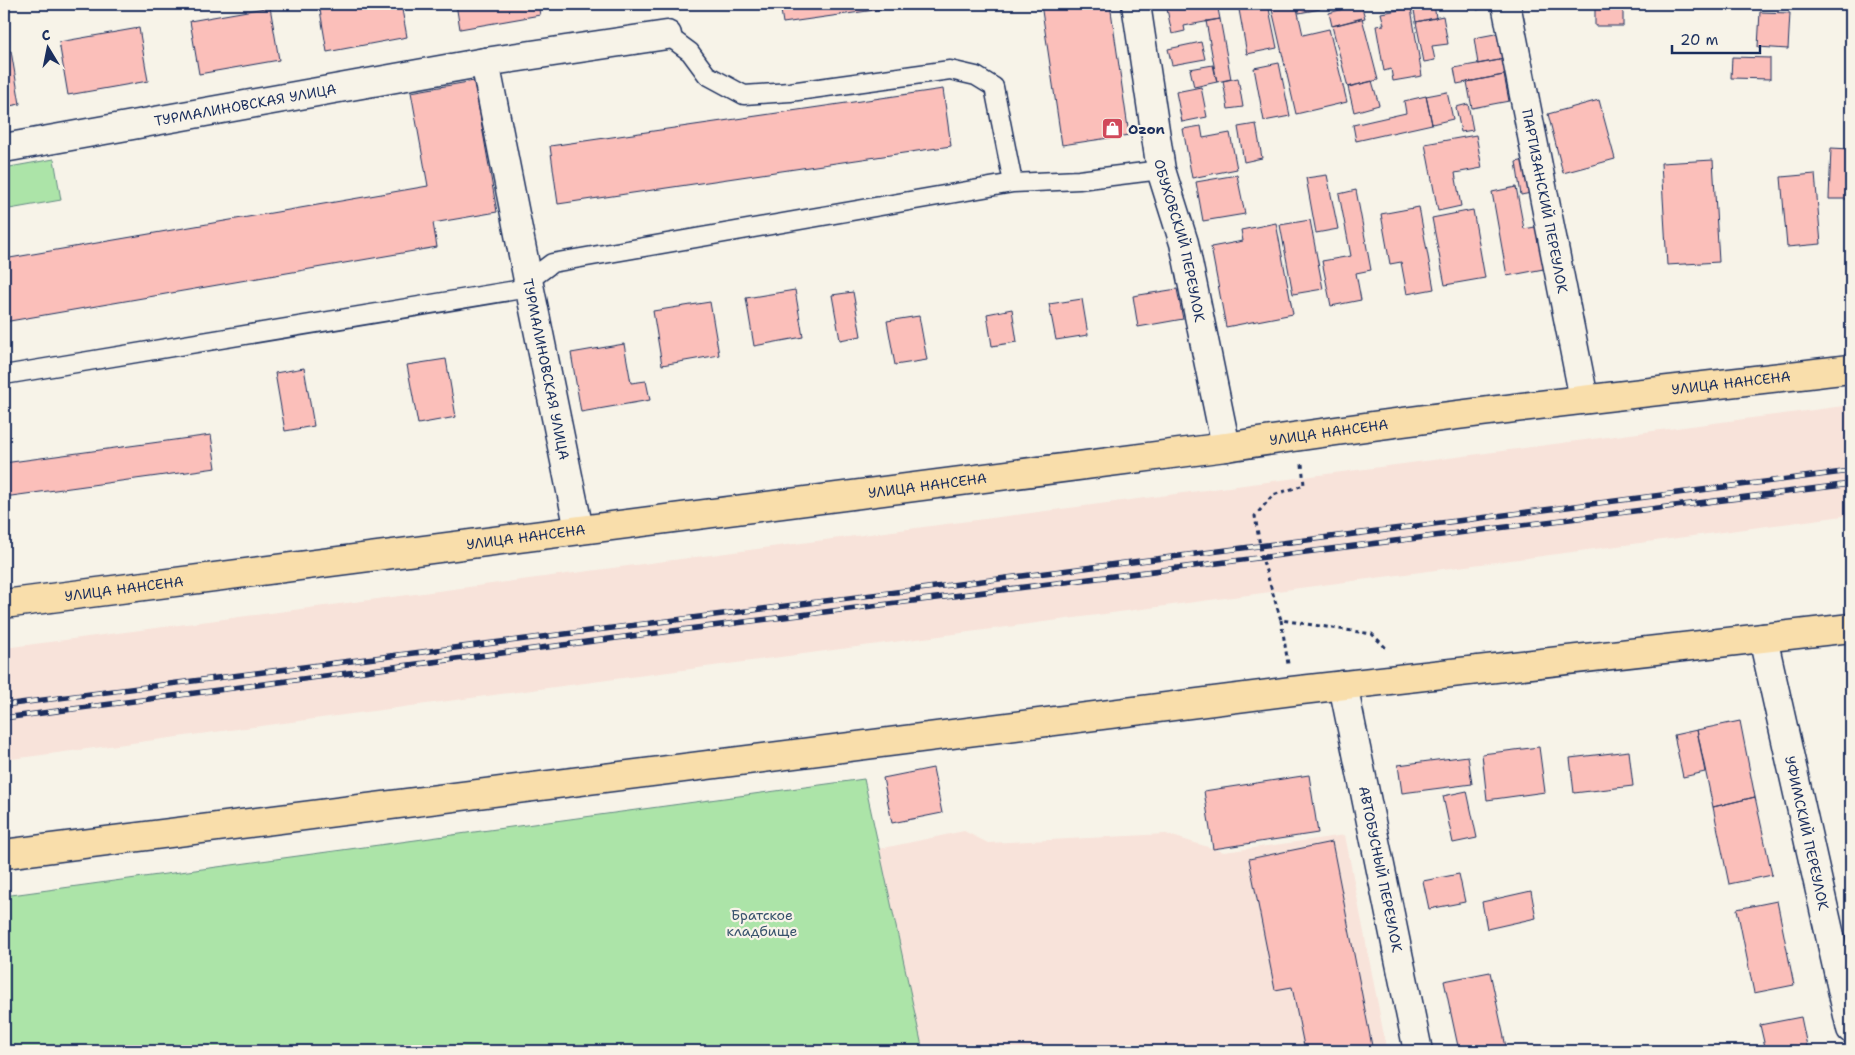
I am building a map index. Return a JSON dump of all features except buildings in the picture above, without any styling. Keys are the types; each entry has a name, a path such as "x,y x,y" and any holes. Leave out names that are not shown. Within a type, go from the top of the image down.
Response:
{"main road":[{"name":"УЛИЦА НАНСЕНА","path":"4,604 1226,448 1298,436 1584,399 1851,369"},
{"path":"4,854 1292,691 1851,628"}],"street":[{"name":"ОБУХОВСКИЙ ПЕРЕУЛОК","path":"1136,4 1161,170 1184,243 1226,448"},
{"name":"ПАРТИЗАНСКИЙ ПЕРЕУЛОК","path":"1506,4 1584,399"},
{"name":"ТУРМАЛИНОВСКАЯ УЛИЦА","path":"4,148 485,62 667,35"},
{"name":"ТУРМАЛИНОВСКАЯ УЛИЦА","path":"485,62 579,530"},
{"name":"УФИМСКИЙ ПЕРЕУЛОК","path":"1763,638 1851,1029"},
{"name":"АВТОБУСНЫЙ ПЕРЕУЛОК","path":"1343,685 1418,1051"}],"lane":[{"path":"667,35 690,52 707,74 744,95 790,92 950,70 976,76 994,87 1013,183"},
{"path":"4,375 516,290 552,262 1013,183 1079,180 1161,170"}],"path":[{"path":"1292,691 1280,620 1262,558 1255,516 1273,495 1304,485 1298,436"},
{"path":"1280,620 1372,634 1394,657 1398,679"}],"shaded area":[{"path":"1851,405 1851,515 4,760 4,648"},
{"path":"964,831 988,843 1166,834 1224,852 1345,835 1387,1051 923,1051 879,849"}],"green space":[{"path":"54,159 61,200 4,210 4,168"},
{"name":"Братское кладбище","path":"864,779 923,1051 4,1051 4,896"}],"railway":[{"path":"4,705 1851,471"},
{"path":"4,718 632,636 1851,484"}],"place":[{"name":"Ozon","path":"1112,129"}]}
